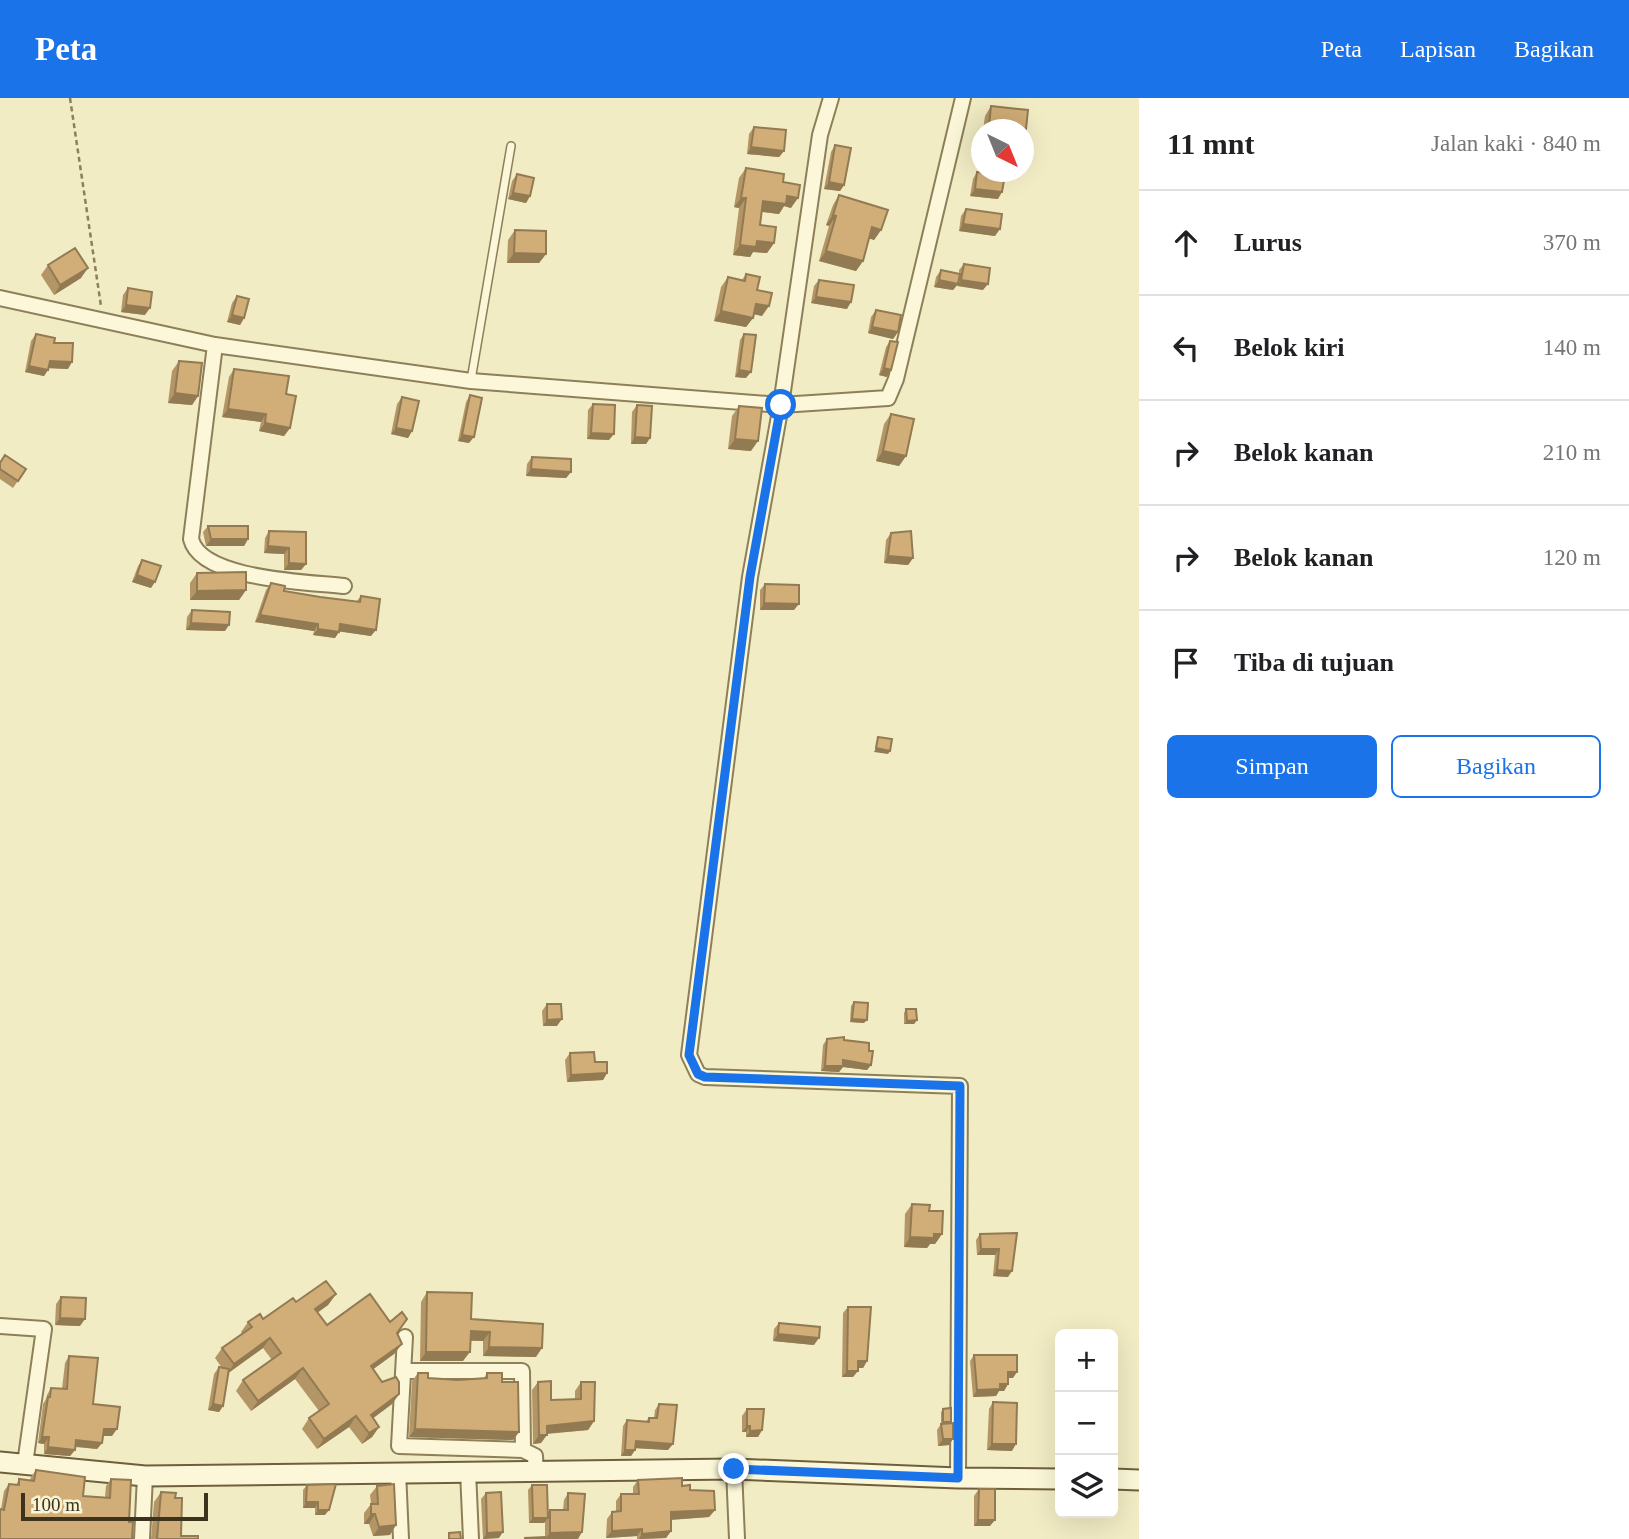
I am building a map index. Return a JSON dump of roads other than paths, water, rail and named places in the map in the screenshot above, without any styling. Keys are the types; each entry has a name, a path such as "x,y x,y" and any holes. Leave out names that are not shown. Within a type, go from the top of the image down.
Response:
{"street":[{"path":"831,98 820,135 781,405 750,577 689,1055 698,1074 705,1077 960,1086 958,1478"},
{"path":"0,298 215,345 471,381 781,405 888,398 900,365 963,98"},
{"path":"215,345 191,539 194,547 211,561 238,572 344,586"},
{"path":"0,1326 44,1329 25,1464"},
{"path":"405,1337 399,1446 523,1450 535,1456 536,1474"},
{"path":"403,1371 522,1371 523,1450"},
{"path":"0,1462 145,1476 398,1471 536,1474 734,1469 1055,1479"},
{"path":"734,1469 737,1539"},
{"path":"398,1471 401,1539"},
{"path":"468,1471 471,1539"},
{"path":"142,1539 145,1476"},
{"path":"1118,1479 1139,1479"}],"lane":[{"path":"471,381 511,146"}]}
